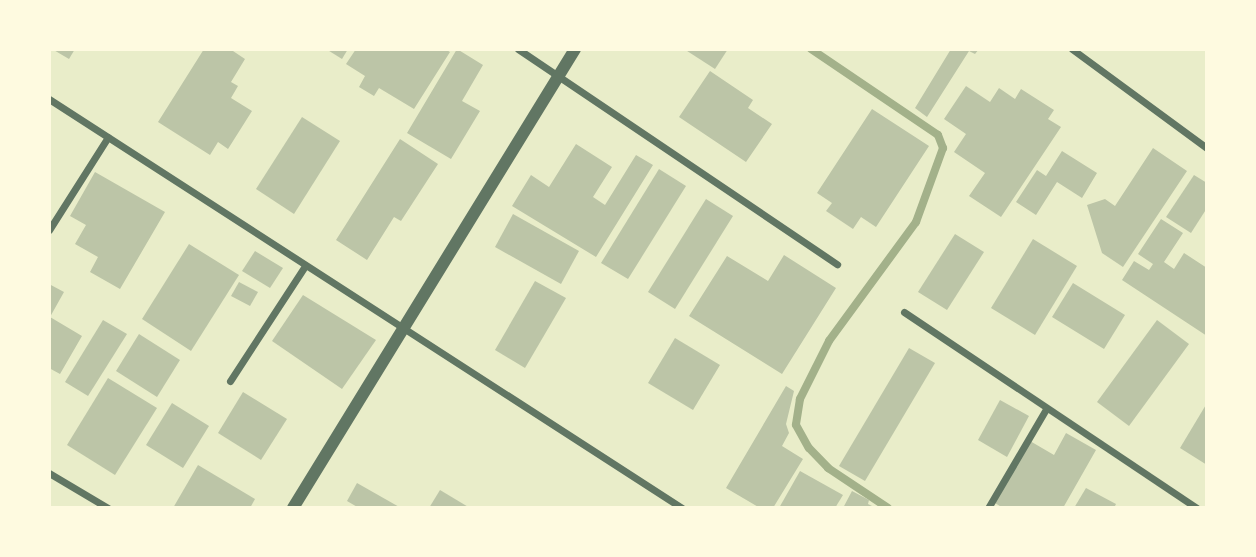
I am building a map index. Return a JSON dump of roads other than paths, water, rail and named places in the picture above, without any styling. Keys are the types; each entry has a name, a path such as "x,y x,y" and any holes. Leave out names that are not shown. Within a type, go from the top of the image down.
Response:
{"street":[{"path":"518,49 837,264"},
{"path":"293,508 575,49"},
{"path":"1072,49 1207,148"},
{"path":"49,99 682,508"},
{"path":"49,230 108,137"},
{"path":"230,381 305,266"},
{"path":"904,312 1197,508"},
{"path":"988,508 1046,409"},
{"path":"49,472 108,508"}],"waterway":[{"path":"811,49 938,135 943,148 916,222 829,341 800,399 796,425 809,448 828,468 888,508"}]}
